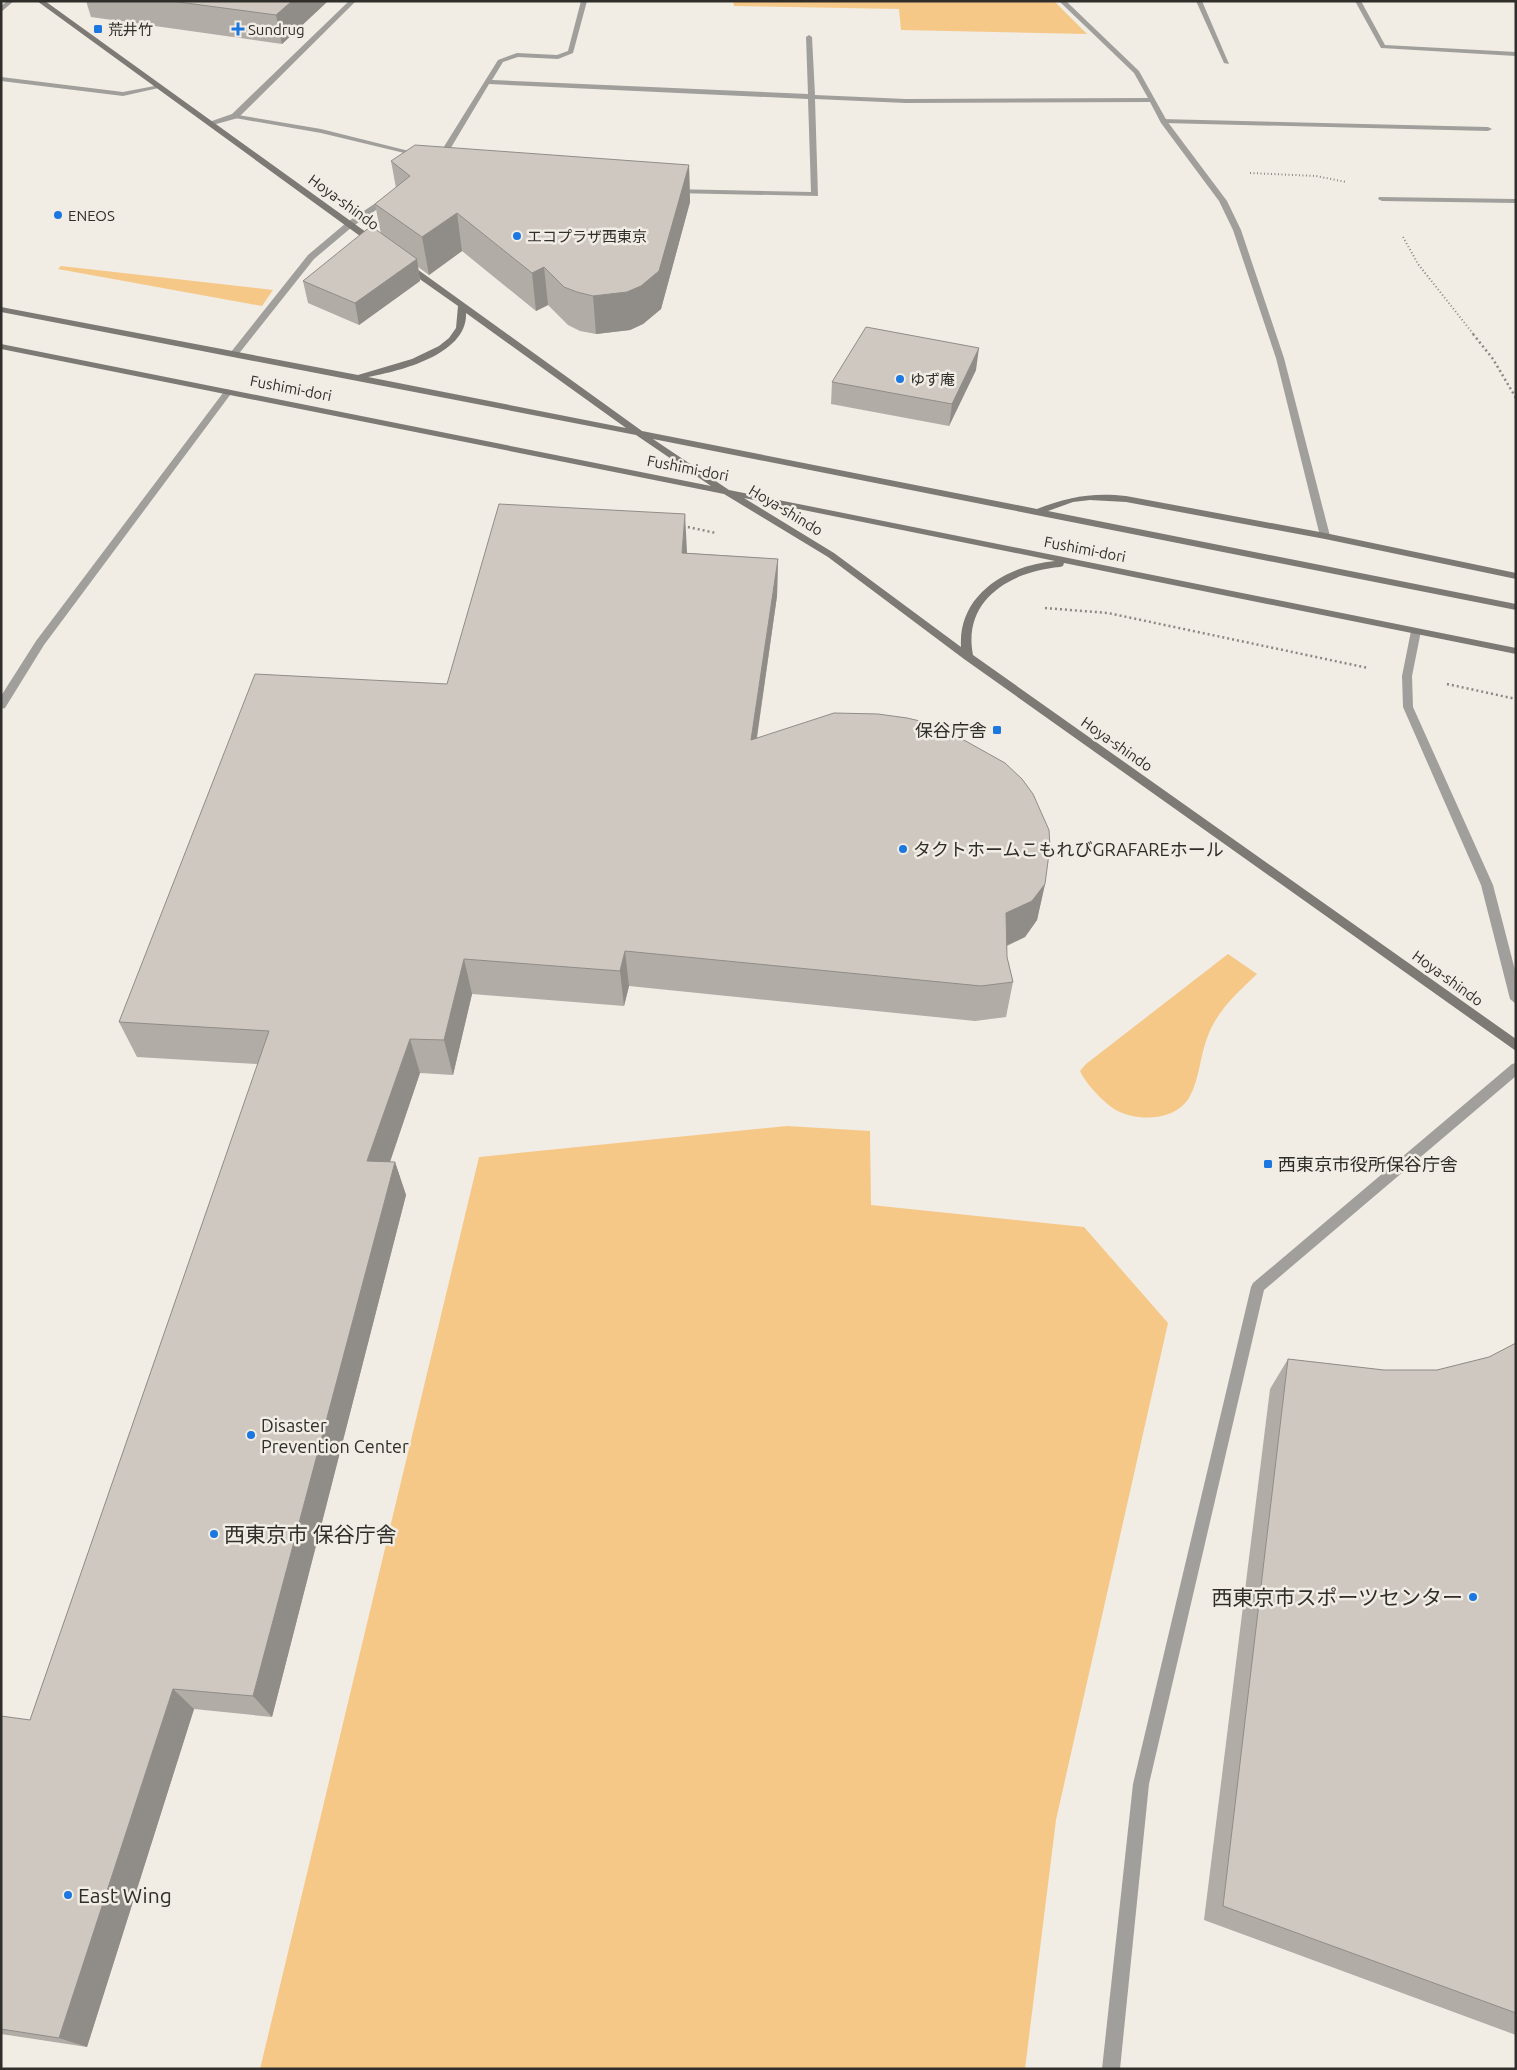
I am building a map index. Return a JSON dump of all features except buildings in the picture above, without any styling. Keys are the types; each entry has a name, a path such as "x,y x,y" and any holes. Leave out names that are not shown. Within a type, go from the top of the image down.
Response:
{"main road":[{"name":"Hoya-shindo","path":"40,1 382,248"},
{"name":"Hoya-shindo","path":"398,259 642,435 723,490 832,555 968,657 1516,1046"},
{"path":"352,376 398,368 446,344 459,333 462,323 462,305"},
{"name":"Fushimi-dori","path":"1,309 352,376 1516,607"},
{"name":"Fushimi-dori","path":"1,346 1516,651"},
{"path":"1037,512 1077,497 1100,495 1325,536 1516,576"},
{"path":"968,657 965,643 966,627 986,591 997,582 1021,570 1044,565 1078,562"}],"street":[{"path":"1,10 11,1"},
{"path":"212,124 235,116 353,1"},
{"path":"435,167 500,61 518,55 558,57 571,52 584,1"},
{"path":"1062,1 1137,72 1164,121 1223,201 1237,230 1280,358 1325,536"},
{"path":"1199,1 1227,63"},
{"path":"1358,1 1384,47 1516,54"},
{"path":"660,190 815,194 809,37"},
{"path":"1,80 123,94 160,87"},
{"path":"488,82 906,101 1153,100"},
{"path":"235,116 321,131 440,160"},
{"path":"1164,121 1488,129"},
{"path":"234,354 311,257 349,225 394,195"},
{"path":"1382,198 1516,202"},
{"path":"1,705 40,643 230,391"},
{"path":"1416,631 1407,676 1408,707 1487,885 1516,999"},
{"path":"1111,2069 1141,1784 1258,1287 1516,1068"}],"path":[{"path":"1202,173 1277,172 1316,176 1355,185 1382,198 1418,264 1493,359 1516,398"},
{"path":"986,591 1023,606 1108,613 1516,699"}],"shaded area":[{"path":"733,1 1054,1 1087,34 901,30 899,9 734,6"},
{"path":"61,266 273,290 262,306 58,269"},
{"path":"1228,954 1257,974 1230,1001 1213,1024 1206,1041 1196,1083 1189,1098 1183,1106 1175,1111 1155,1117 1145,1118 1116,1110 1101,1098 1080,1071 1086,1064"},
{"path":"787,1126 870,1131 871,1205 1084,1227 1168,1323 1056,1820 1025,2069 260,2069 479,1157"}],"place":[{"name":"荒井竹","path":"98,29"},
{"name":"Sundrug","path":"238,29"},
{"name":"ENEOS","path":"58,215"},
{"name":"エコプラザ西東京","path":"517,236"},
{"name":"ゆず庵","path":"900,379"},
{"name":"保谷庁舎","path":"997,730"},
{"name":"タクトホームこもれびGRAFAREホール","path":"903,849"},
{"name":"西東京市役所保谷庁舎","path":"1268,1164"},
{"name":"Disaster Prevention Center","path":"251,1435"},
{"name":"西東京市 保谷庁舎","path":"214,1534"},
{"name":"西東京市スポーツセンター","path":"1473,1597"},
{"name":"East Wing","path":"68,1895"}]}
